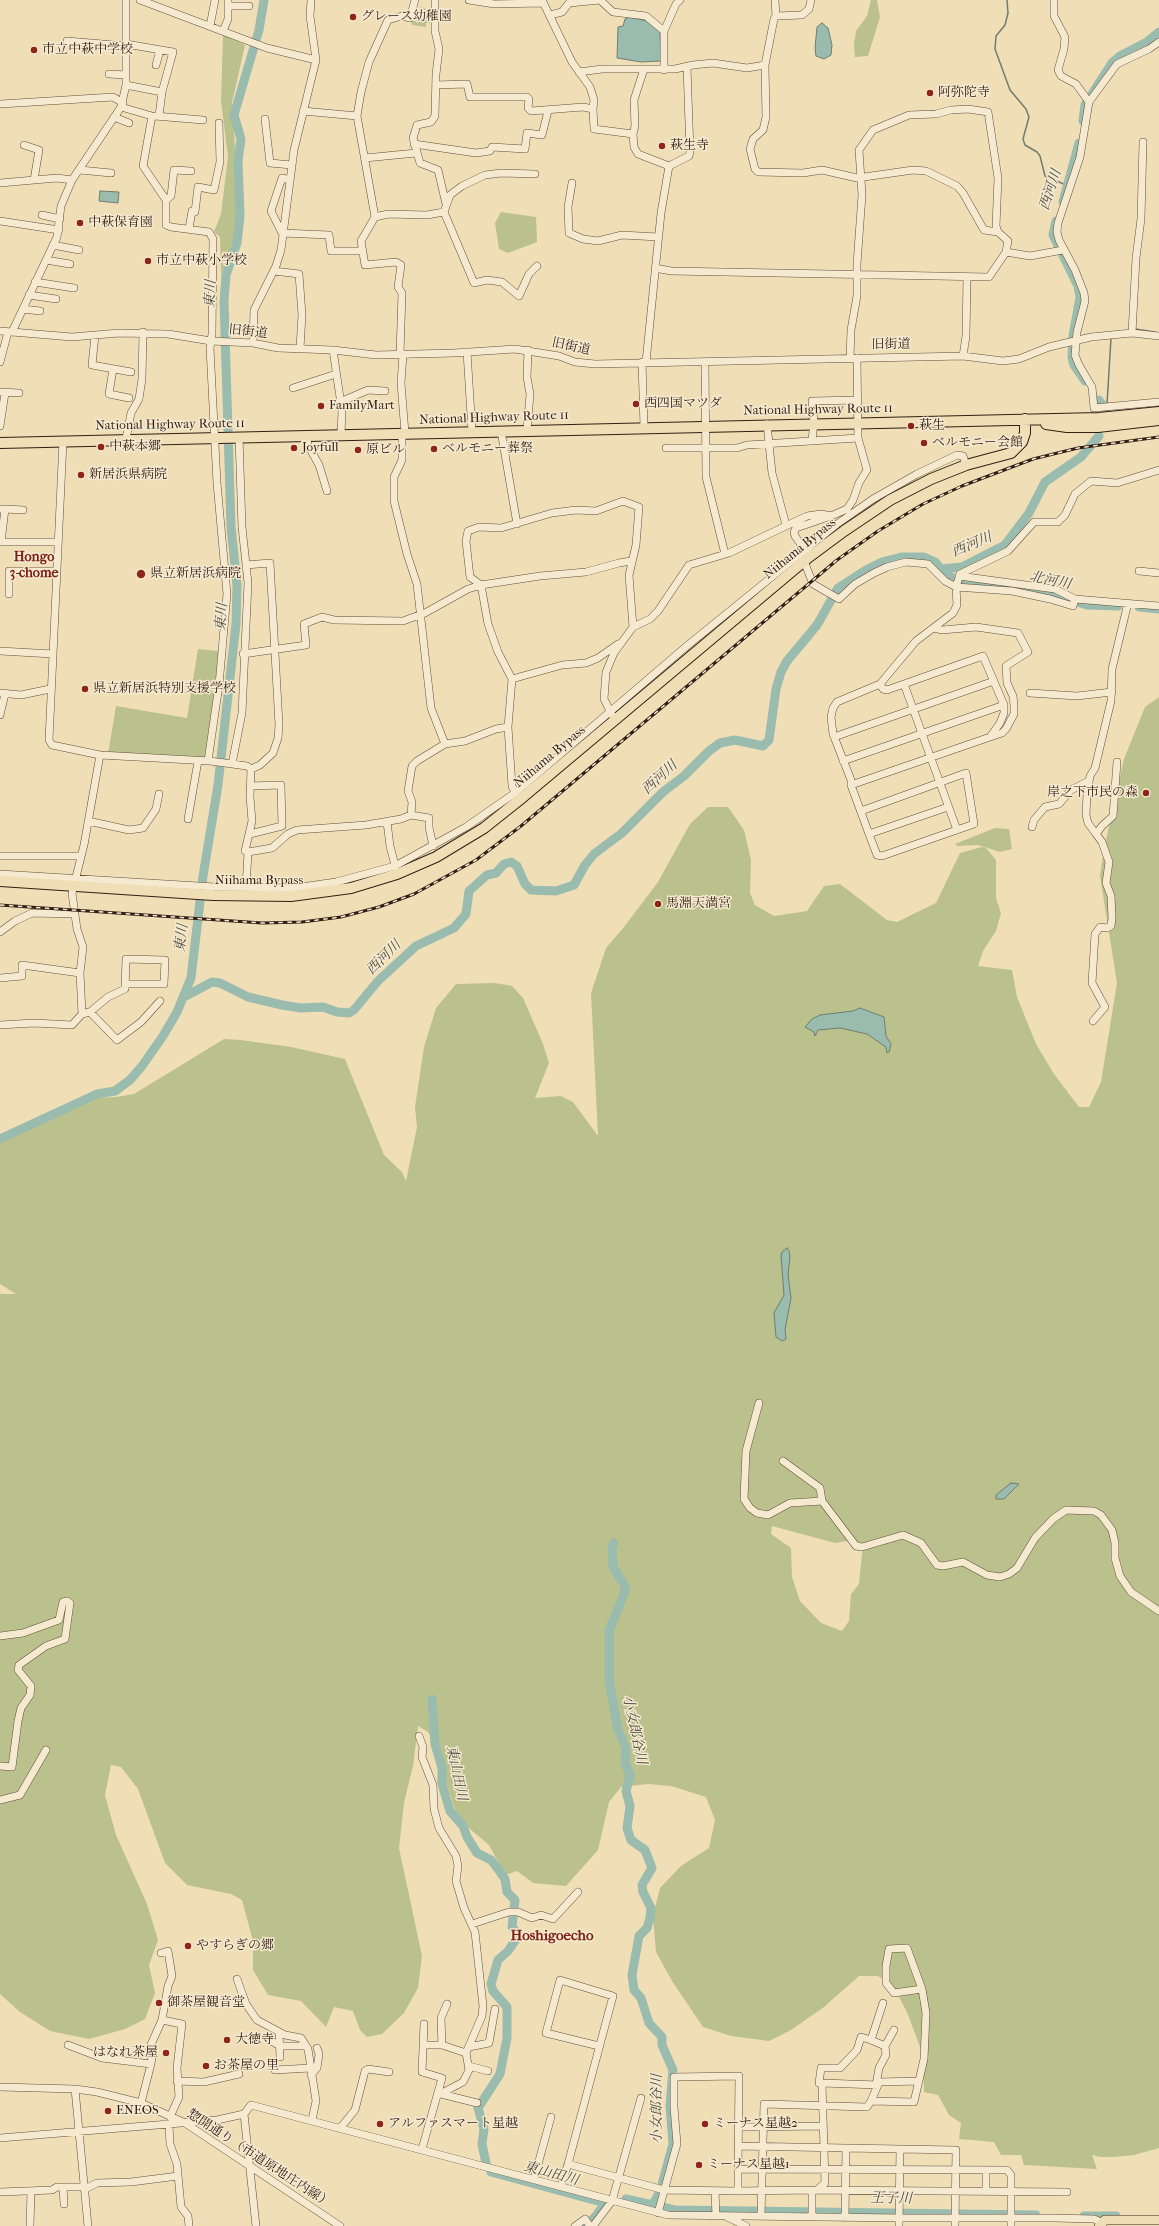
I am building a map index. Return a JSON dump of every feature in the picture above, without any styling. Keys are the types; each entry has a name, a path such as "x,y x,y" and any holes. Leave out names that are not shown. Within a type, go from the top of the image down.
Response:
{"highway":[{"name":"National Highway Route 11","path":"1025,421 1099,418 1159,412"},
{"name":"National Highway Route 11","path":"0,442 989,420 1025,421 1098,427 1159,420"},
{"name":"Niihama Bypass","path":"0,881 74,882 290,896 351,888 396,870 436,857 484,828 613,715 806,556 890,500 931,479 966,465 1011,453 1022,442 1025,434 1025,421"}],"main road":[{"path":"1100,2224 1105,2220 1153,2222"}],"street":[{"path":"0,362 6,331 23,310 35,282 54,245 59,230 61,206 72,180 122,105 126,85 126,0"},
{"path":"140,0 266,48 298,57 316,60"},
{"path":"210,26 216,0"},
{"path":"253,343 254,310 274,271 284,233 292,165 303,111 316,60 310,16 311,0"},
{"path":"415,0 410,18 402,16 388,20 369,62 361,92 358,116 375,217 361,241 365,265 396,262 401,265 398,287 402,293 402,354 400,383 404,433 402,460 394,477 394,501 407,554 417,584 431,708 445,744"},
{"path":"435,0 435,31 439,49 435,116 431,122 417,125 413,138 420,163 438,170 446,204"},
{"path":"468,0 494,4 543,2 578,72 590,87 594,100 594,129 633,134"},
{"path":"550,15 562,12 568,3 600,0 613,12 646,16 664,31"},
{"path":"664,70 664,31 676,4 680,0"},
{"path":"655,268 671,271 804,272 857,275 989,277 1006,252 1008,241 998,232 984,230 963,193 957,186 926,171 913,170 862,178 822,170 803,173 758,172 755,169 750,149 753,139 763,130 766,117 765,65 770,30 776,16 775,0"},
{"path":"776,16 802,15 809,8 811,0"},
{"path":"1054,0 1054,16 1065,37 1064,49 1058,70 1061,76 1076,84 1088,101"},
{"path":"223,31 228,19 228,3 249,6"},
{"path":"67,42 126,45 173,52 143,166 166,200 166,225 208,232 213,239 213,341 217,437 217,483 227,594 219,685 209,761"},
{"path":"1159,42 1149,49 1117,64 1088,101 1080,157 1058,223 1061,251 1075,270 1084,293 1085,301 1074,340 1075,355 1092,387 1094,408 1159,402"},
{"path":"156,65 160,50"},
{"path":"578,72 602,69 664,70 713,63 748,68 765,65"},
{"path":"644,69 634,100 634,147 638,154 669,166 688,156 690,152 688,67"},
{"path":"109,74 126,75"},
{"path":"436,85 467,84 470,97 527,96 529,99 528,108 531,111 583,108 593,109"},
{"path":"126,85 162,92"},
{"path":"1,104 113,97 122,105 156,116 203,120"},
{"path":"998,232 995,215 998,178 988,112 968,109 952,110 936,114 909,115 873,130 859,150 862,178 857,304 851,330 858,400 858,438 867,470 859,483 853,500 847,509 832,516 796,528 794,532 806,556 813,584 837,598 839,598 855,584 874,573 906,562 928,564 945,581 1055,589 1074,602"},
{"path":"303,111 358,116"},
{"path":"414,144 476,152 490,151 492,148 525,148 527,133 542,135 548,111"},
{"path":"114,116 129,123"},
{"path":"265,119 270,163 292,165"},
{"path":"189,229 192,211 195,212 198,187 214,190 220,162 219,123"},
{"path":"1132,330 1136,258 1141,219 1143,142"},
{"path":"24,145 39,150 34,180"},
{"path":"365,158 416,153"},
{"path":"644,427 644,362 658,237 669,166"},
{"path":"80,170 111,173"},
{"path":"166,200 172,196 174,170 191,171"},
{"path":"535,174 501,173 485,175 462,186 450,195 444,212 474,283 487,280 502,282 519,296 529,274 537,266"},
{"path":"0,183 57,178 72,180"},
{"path":"290,180 282,178 271,211 282,233 329,235 331,250 363,251"},
{"path":"572,183 568,207 569,233 583,239 598,241 622,236 658,237"},
{"path":"375,217 388,214 427,215 444,212"},
{"path":"42,215 60,219"},
{"path":"0,221 59,230"},
{"path":"54,245 79,250"},
{"path":"1006,252 1030,256 1061,251"},
{"path":"46,260 70,264"},
{"path":"274,271 299,274 302,315 300,348"},
{"path":"963,356 966,336 967,277"},
{"path":"35,282 74,288"},
{"path":"30,295 56,299"},
{"path":"23,310 40,311"},
{"name":"旧街道","path":"6,331 61,337 143,332 186,336 213,341 253,343 278,348 333,350 376,355 515,349 528,350 582,363 705,362 963,356 996,360 1019,359 1074,340 1111,336 1132,330 1159,336"},
{"path":"126,439 131,413 139,399 142,379 143,332"},
{"path":"95,335 92,365 131,372"},
{"path":"333,350 340,402 341,434"},
{"path":"527,430 530,394 527,377 528,350"},
{"path":"467,352 472,431"},
{"path":"705,362 706,476 725,554"},
{"path":"113,369 109,394 130,398"},
{"path":"293,388 336,374"},
{"path":"340,402 368,390 385,391"},
{"path":"0,426 3,393 20,393"},
{"path":"812,440 814,423 812,401 858,400"},
{"path":"767,424 772,473 786,525"},
{"path":"501,430 516,524"},
{"path":"306,435 308,445 319,465 327,491"},
{"path":"231,763 242,713 243,654 248,583 237,437"},
{"path":"666,448 737,448 769,443 858,438"},
{"path":"63,441 50,689 49,740 52,745 100,755 231,763 247,766 251,769"},
{"path":"958,581 1008,551 1034,522 1058,522 1065,515 1075,494 1091,481 1117,483 1159,470"},
{"path":"515,793 512,786 508,727 512,679 498,652 488,624 481,585 470,577 466,541 468,531 479,527 501,528 552,514 576,510 596,510 623,501 640,507 636,545 631,561 629,575 633,627"},
{"path":"24,510 2,509 0,542 57,542"},
{"path":"214,891 246,888 318,886 396,870 515,793 613,715 604,699 606,672 614,653 633,627 650,619 658,611 689,565 725,554 807,516 821,514 832,516"},
{"path":"243,654 306,645 304,624 322,617 334,620 396,622 421,614 468,589 481,585 540,576 586,572 631,561"},
{"path":"246,564 270,563 278,738 273,753 260,765 251,769"},
{"path":"9,594 9,571 56,571"},
{"path":"1140,571 1159,573"},
{"path":"958,581 1012,592 1074,602 1159,606"},
{"path":"861,811 966,773 968,777 974,824 882,856 877,855 851,785 851,780 834,737 831,717 837,702 880,684 916,641 953,613 957,605 958,581"},
{"path":"1093,1021 1105,1007 1092,983 1095,934 1100,927 1107,928 1111,926 1112,918 1111,896 1106,883 1109,862 1102,842 1088,823 1086,815 1089,781 1095,768 1112,692 1112,668 1128,605"},
{"path":"851,785 1002,733 1006,729 1014,714 1013,696 1007,683 1006,666 1028,652 1018,633 981,627 942,630 934,628"},
{"path":"512,679 562,665 586,663 598,658 620,643"},
{"path":"0,651 52,654"},
{"path":"880,684 883,689 887,690 983,656 1004,706 1004,714 1000,723 990,737"},
{"path":"834,737 994,681"},
{"path":"904,684 914,708 957,830"},
{"path":"0,716 2,693 20,694 50,689"},
{"path":"1030,693 1077,696 1112,692"},
{"path":"843,761 1004,706"},
{"path":"411,815 412,802 408,791 412,766 445,744 465,741 496,729 508,727"},
{"path":"82,1014 80,973 84,947 75,914 72,893 81,856 100,755"},
{"path":"188,819 198,761"},
{"path":"1096,834 1102,826 1114,816 1117,762"},
{"path":"246,888 248,852 245,851 252,821 250,786 251,769"},
{"path":"1032,827 1036,816 1045,807 1059,804 1071,790 1089,781"},
{"path":"250,786 280,784 282,826 250,834"},
{"path":"88,821 129,830 143,828 156,809 159,794"},
{"path":"869,834 948,807"},
{"path":"248,852 272,848 288,834 297,830 387,822 411,815 429,818 428,827 433,846"},
{"path":"387,822 396,870"},
{"path":"0,856 81,856"},
{"path":"0,874 74,882"},
{"path":"0,932 15,921 32,913 75,914"},
{"path":"0,1025 34,1023 72,1025 82,1014 90,1012 108,997 125,988 127,984 126,959 165,960 164,984 127,984"},
{"path":"0,978 22,976 22,965 80,973"},
{"path":"90,1012 117,1040 141,1022 160,1001"},
{"path":"759,1403 746,1452 744,1499 750,1508 757,1514 768,1516 790,1503 822,1500"},
{"path":"783,1460 820,1488 822,1500 856,1546 862,1547 902,1535 921,1543 937,1564 943,1566 963,1562 987,1575 1000,1578 1017,1568 1035,1538 1053,1519 1066,1510 1094,1511 1101,1515 1112,1530 1116,1543 1115,1558 1120,1576 1131,1592 1159,1611"},
{"path":"0,1636 27,1632 59,1620 63,1602 67,1601 70,1603 65,1639 46,1646 19,1664 18,1670 31,1686 30,1695 21,1708 12,1767 0,1766"},
{"path":"419,1736 423,1747 422,1757 433,1785 434,1809 439,1828 456,1856 458,1866 456,1881 464,1908 472,1924 483,2006 482,2016 468,2050 469,2066 466,2078 462,2082 439,2095"},
{"path":"0,1800 20,1795 46,1750"},
{"path":"472,1924 509,1912 518,1912 532,1918 541,1915 553,1919 578,1892"},
{"path":"871,2101 914,2102 924,2059 926,2012 922,1989 907,1948 889,1949 886,1966 886,1983 894,1994 922,1989"},
{"path":"141,2104 151,2064 152,2056 149,2048 162,2020 168,1986 172,1976 168,1951 161,1953"},
{"path":"237,1979 246,2004 257,2020 280,2033 301,2038 306,2046 316,2101 312,2120"},
{"path":"561,2186 613,1996 560,1980 546,2033 599,2046"},
{"path":"871,2040 883,2003"},
{"path":"442,2045 441,2018 447,2004"},
{"path":"423,2044 442,2045 468,2050 489,2043 495,2009"},
{"path":"162,2020 182,2024 178,2050 178,2097 165,2120 170,2144 177,2164 181,2206 188,2216 189,2226"},
{"path":"422,2149 439,2095 442,2078 422,2072 424,2024"},
{"path":"761,2213 762,2126 764,2104 867,2107 877,2085 879,2068 886,2054 885,2046 894,2030"},
{"path":"280,2033 280,2057"},
{"path":"814,2190 825,2183 822,2126 822,2083 819,2083 821,2068 840,2068 857,2050 861,2037 885,2046"},
{"path":"268,2039 280,2046 306,2046"},
{"path":"68,2045 102,2058 151,2064"},
{"path":"275,2070 310,2072 317,2068 319,2054 317,2048"},
{"path":"469,2066 488,2071"},
{"path":"341,2127 355,2110 365,2071 368,2069 389,2072"},
{"path":"177,2081 204,2082 239,2074"},
{"path":"658,2209 662,2189 677,2144 674,2107 674,2077 739,2076 738,2191"},
{"path":"822,2083 877,2085 879,2082 919,2081"},
{"name":"惣開通り（市道原地庄内線）","path":"0,2087 76,2089 97,2092 141,2104 185,2123 249,2164 340,2226"},
{"path":"76,2089 88,2226"},
{"path":"439,2095 477,2103"},
{"path":"575,2226 585,2219 592,2226 612,2201 641,2098"},
{"path":"0,2138 217,2120 244,2114 251,2105 341,2127 612,2201 658,2209 668,2215 716,2212 746,2226"},
{"path":"244,2114 256,2226"},
{"path":"534,2179 551,2117"},
{"path":"738,2126 822,2126"},
{"path":"738,2146 956,2150 955,2226"},
{"path":"845,2215 844,2190 846,2148"},
{"path":"899,2226 900,2149"},
{"path":"568,2164 662,2189 738,2191 844,2190 1067,2192"},
{"path":"738,2169 1007,2170 1010,2172 1011,2226"},
{"path":"986,2170 986,2191"},
{"path":"0,2192 52,2190 57,2187 85,2188 97,2182 131,2182 178,2176"},
{"path":"64,2187 64,2204"},
{"path":"716,2190 716,2212"},
{"path":"812,2214 814,2190"},
{"path":"30,2226 31,2191"},
{"path":"725,2216 752,2216 761,2213 899,2216 1011,2215 1094,2220 1100,2224"},
{"path":"749,2226 752,2216"}],"green space":[{"path":"871,0 877,0 880,17 868,56 855,57 854,44 856,31 867,16"},
{"path":"420,7 426,9 426,18 434,19 434,23 426,23 426,27 412,25 411,21 418,21"},
{"path":"223,35 245,45 232,103 237,174 237,216 234,242 221,274 220,237 214,232 221,214 228,157 221,101"},
{"path":"501,212 536,217 537,242 508,253 499,249 495,223"},
{"path":"198,649 219,651 206,758 108,754 116,706 187,718"},
{"path":"1159,697 1159,2148 1134,2155 1101,2157 1092,2155 1097,2169 1024,2165 1021,2155 1001,2155 994,2142 959,2139 961,2123 949,2115 938,2095 924,2092 923,2055 907,2012 893,1986 878,1976 859,1976 824,2007 791,2030 769,2041 731,2036 703,2027 672,1981 656,1952 653,1916 660,1888 681,1866 709,1848 715,1820 706,1797 671,1786 648,1784 621,1787 609,1802 598,1850 566,1886 533,1883 517,1871 505,1875 489,1845 458,1819 434,1744 428,1732 418,1726 413,1766 404,1803 399,1848 422,1956 418,1988 404,2013 382,2034 367,2037 360,2030 353,2011 334,2007 326,2027 301,2001 268,1995 253,1970 253,1941 242,1900 231,1894 187,1885 165,1863 138,1789 121,1767 111,1765 105,1795 116,1835 147,1904 158,1940 149,1965 155,1993 145,2019 125,2029 89,2039 50,2031 20,2012 0,1994 0,1294 16,1294 0,1284 0,1141 96,1098 134,1094 224,1039 241,1040 291,1047 345,1059 384,1155 402,1172 406,1181 417,1127 415,1107 424,1047 436,1008 456,984 495,983 512,986 523,998 543,1044 549,1063 535,1098 561,1096 573,1102 598,1136 591,993 606,948 658,882 690,824 708,807 728,807 744,830 751,860 750,893 755,905 774,916 807,911 824,886 840,884 887,920 897,922 936,903 960,853 982,847 986,848 996,860 996,898 1001,913 996,931 983,951 978,966 1012,970 1017,997 1036,1044 1054,1074 1079,1107 1089,1107 1101,1082 1117,983 1100,876 1104,849 1124,759 1145,707","holes":["772,1526 835,1543 853,1540 863,1544 859,1584 851,1594 849,1621 842,1631 821,1623 800,1601 792,1577 791,1548 771,1534"]},
{"path":"995,828 1009,829 1012,849 1000,852 978,845 957,846 955,844"}],"shaded area":[{"path":"630,17 647,21 660,31 661,61 641,62 617,58 618,27 623,26 625,19"},
{"path":"822,23 828,28 832,45 831,55 824,59 816,56 815,48 817,27"},
{"path":"100,191 119,192 118,203 99,201"},
{"path":"860,1008 884,1017 886,1036 891,1044 889,1052 887,1053 886,1047 867,1034 840,1028 818,1030 815,1036 814,1032 805,1027 812,1019 820,1015 853,1011"},
{"path":"787,1248 790,1257 788,1275 791,1298 785,1330 786,1339 782,1341 776,1337 774,1313 784,1295 781,1256 782,1252"},
{"path":"1011,1483 1019,1484 1004,1499 996,1499 996,1495"}],"waterway":[{"name":"東川","path":"0,1139 97,1094 115,1091 130,1080 142,1066 163,1036 177,1012 191,978 203,876 218,785 236,624 237,585 231,527 224,301 226,275 237,243 240,216 238,161 241,139 234,115 259,30 264,0"},
{"path":"1007,0 1008,13 1005,25 996,36 995,49 1010,90 1026,109 1029,117 1023,139 1025,145 1037,152 1040,156 1045,176 1066,185"},
{"name":"西河川","path":"1083,121 1085,105 1112,63 1120,56 1147,42 1159,32"},
{"name":"西河川","path":"1063,202 1079,143"},
{"name":"西河川","path":"1056,221 1053,235 1078,286 1080,297 1073,336 1072,358 1074,365 1085,381"},
{"path":"1135,329 1155,332"},
{"path":"1107,404 1111,338"},
{"name":"西河川","path":"1099,400 1106,410"},
{"name":"西河川","path":"940,569 962,567 1005,545 1029,513 1045,482 1081,457 1099,436"},
{"name":"西河川","path":"184,997 212,982 220,983 248,997 282,1005 301,1008 323,1007 337,1012 349,1013 354,1010 378,981 416,946 454,928 466,914 469,891 487,875 496,873 504,864 511,862 517,866 525,884 531,890 556,891 574,885 585,865 594,854 622,833 663,792 684,776 709,751 720,743 735,740 763,746 769,740 776,689 781,672 787,661 817,625 838,588 866,570 882,562 901,557 924,557 935,562 945,574 962,583 972,582 1042,591 1087,605 1118,606"},
{"name":"北河川","path":"1139,607 1159,609"},
{"name":"小女郎谷川","path":"614,1543 612,1548 613,1567 625,1586 625,1591 609,1631 609,1680 618,1730 626,1748 625,1762 630,1776 626,1791 630,1806 627,1828 631,1840 645,1850 652,1868 642,1885 643,1892 651,1908 650,1918 647,1928 639,1936 632,1975 634,1990 641,1998 649,2023 662,2037 662,2045 673,2070 670,2106 673,2144 660,2192 652,2206"},
{"name":"東山田川","path":"432,1699 435,1744 442,1768 442,1784 450,1811 463,1826 467,1837 477,1853 491,1860 498,1869 505,1879 507,1892 515,1900 512,1927 519,1935 508,1951 498,1960 491,1984 493,1991 507,2007 507,2038 500,2074 478,2108 484,2129 482,2144 486,2163"},
{"name":"東山田川","path":"491,2172 605,2203 596,2216 585,2226"},
{"name":"王子川","path":"625,2202 626,2199 675,2210 1036,2215"},
{"name":"王子川","path":"1084,2216 1116,2216"}],"railway":[{"path":"0,905 262,923 302,922 341,917 379,907 414,894 476,860 521,826 837,560 878,531 923,504 962,486 1033,459 1078,448 1159,437"}],"place":[{"name":"グレース幼稚園","path":"353,17"},
{"name":"市立中萩中学校","path":"34,50"},
{"name":"阿弥陀寺","path":"930,93"},
{"name":"萩生寺","path":"662,146"},
{"name":"中萩保育園","path":"80,223"},
{"name":"市立中萩小学校","path":"148,261"},
{"name":"西四国マツダ","path":"636,404"},
{"name":"FamilyMart","path":"321,406"},
{"name":"萩生","path":"911,426"},
{"name":"ベルモニー会館","path":"924,443"},
{"name":"中萩本郷","path":"101,447"},
{"name":"Joyfull","path":"294,448"},
{"name":"ベルモニー葬祭","path":"434,449"},
{"name":"原ビル","path":"358,450"},
{"name":"新居浜県病院","path":"81,475"},
{"name":"県立新居浜病院","path":"141,574"},
{"name":"県立新居浜特別支援学校","path":"85,689"},
{"name":"岸之下市民の森","path":"1146,793"},
{"name":"馬淵天満宮","path":"658,904"},
{"name":"やすらぎの郷","path":"188,1946"},
{"name":"御茶屋観音堂","path":"159,2003"},
{"name":"大徳寺","path":"227,2040"},
{"name":"はなれ茶屋","path":"166,2053"},
{"name":"お茶屋の里","path":"206,2066"},
{"name":"ENEOS","path":"108,2111"},
{"name":"アルファスマート星越","path":"380,2124"},
{"name":"ミーナス星越2","path":"705,2124"},
{"name":"ミーナス星越1","path":"699,2165"}],"district":[{"name":"Hongo 3-chome","path":"34,566"},
{"name":"Hoshigoecho","path":"552,1936"}]}
